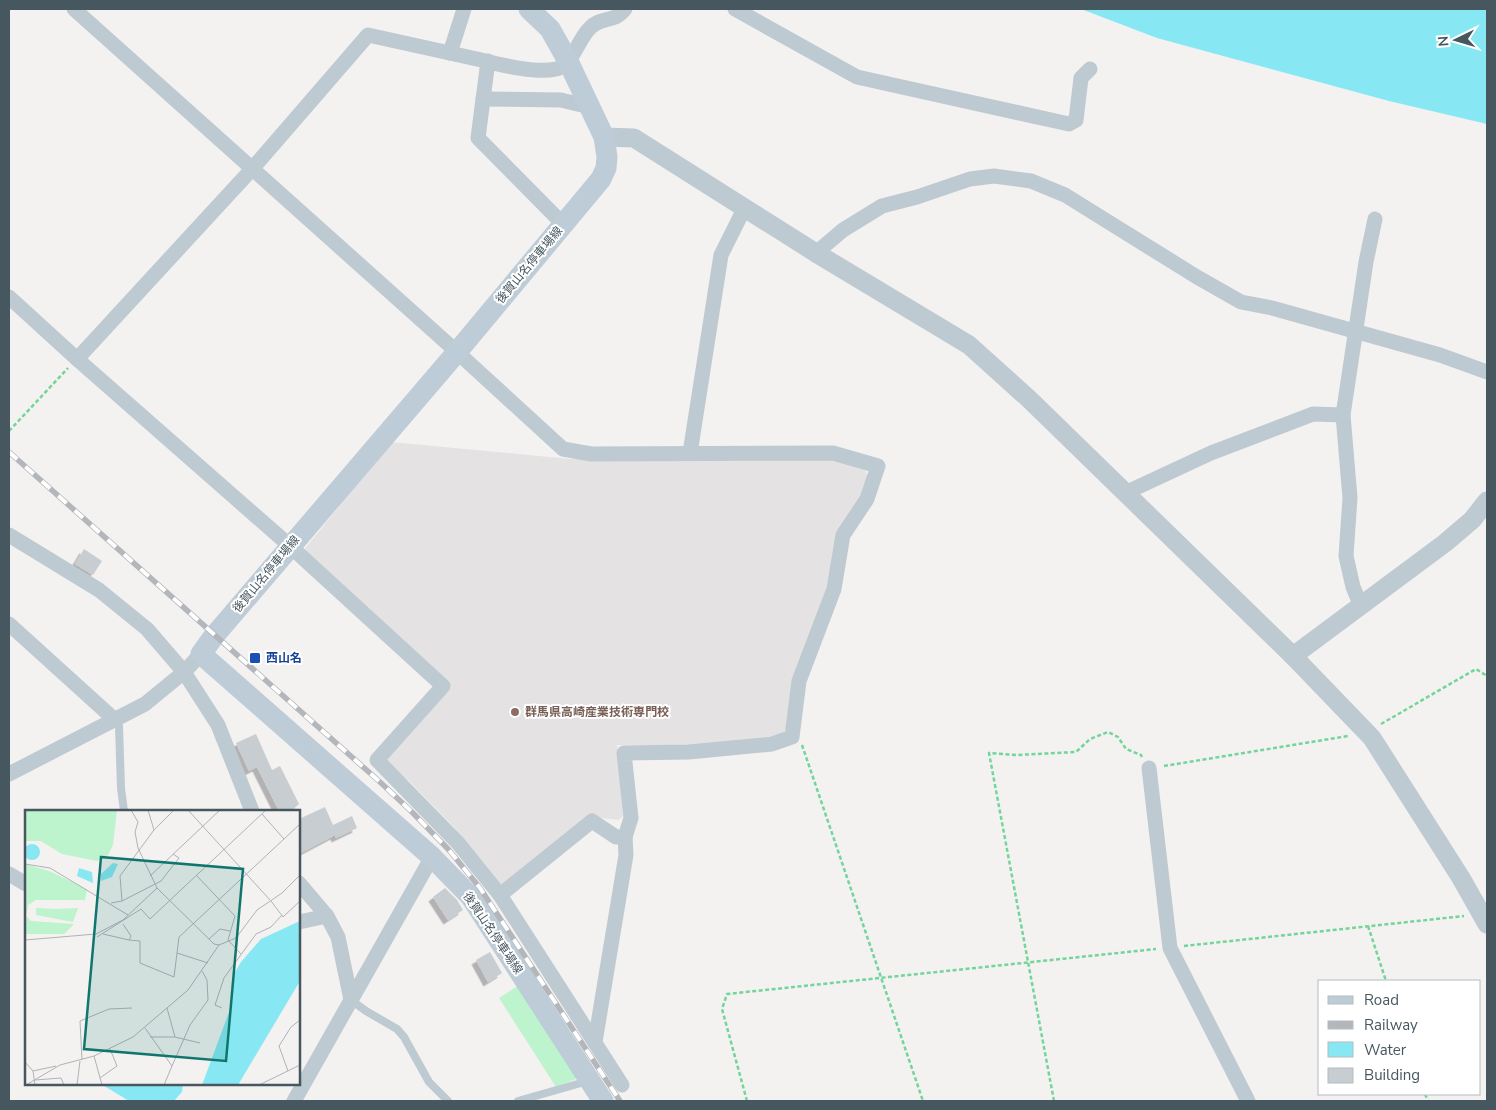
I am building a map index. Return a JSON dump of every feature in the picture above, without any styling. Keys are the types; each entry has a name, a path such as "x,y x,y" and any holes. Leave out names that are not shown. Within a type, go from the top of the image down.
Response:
{"main road":[{"name":"後賀山名停車場線","path":"529,9 550,29 568,61 604,137 607,157 606,168 601,179 457,352 214,636 201,654 432,857 471,897 602,1101"}],"street":[{"path":"74,9 564,449 590,454 834,453 878,466 868,499 842,535 834,589 799,681 792,737 772,744 689,752 624,753 631,818 625,837 626,855 595,1042"},
{"path":"450,53 464,9"},
{"path":"77,359 252,170 368,35 527,70 557,69 568,61 589,29 598,22 620,16 625,9"},
{"path":"735,9 857,77 1069,124 1076,120 1081,78 1090,69"},
{"path":"488,61 478,138 563,224"},
{"path":"483,99 561,100 590,107"},
{"path":"604,137 634,138 816,253 969,345 1029,399 1292,656 1372,738 1484,914"},
{"path":"816,253 842,230 882,206 917,197 970,179 994,176 1031,181 1065,195 1196,278 1241,302 1272,308 1440,355 1487,372"},
{"path":"690,453 721,255 745,208"},
{"path":"1361,606 1353,587 1346,556 1350,498 1343,415 1366,262 1375,218"},
{"path":"9,297 290,546 443,686 377,760 458,843 500,895 622,1085"},
{"path":"1125,493 1211,453 1313,414 1343,415"},
{"path":"1292,656 1446,544 1472,520 1487,502"},
{"path":"9,535 99,590 147,629 184,672 218,725 252,810"},
{"path":"9,624 115,720"},
{"path":"9,774 146,704 184,672 201,654"},
{"path":"1149,768 1170,948 1248,1101"},
{"path":"500,895 592,821 616,837 625,837"},
{"path":"294,1101 432,857"},
{"path":"9,874 25,883"},
{"path":"300,884 327,916 338,937 351,1000"},
{"path":"300,922 327,916"}],"lane":[{"path":"115,720 119,726 121,788 124,810"},
{"path":"351,1000 397,1029 404,1037 429,1082 448,1101"},
{"path":"518,1101 590,1080"}],"path":[{"path":"9,431 77,359"},
{"path":"1054,1101 989,753 1018,755 1076,752 1090,738 1108,732 1118,737 1126,749 1141,755 1149,768 1366,733 1476,669 1487,676"},
{"path":"792,737 803,746 923,1101"},
{"path":"747,1101 722,1009 726,994 1484,914"},
{"path":"1368,926 1386,980"}],"shaded area":[{"path":"391,442 570,459 830,458 865,470 868,477 832,570 813,629 787,729 781,735 684,746 617,745 623,816 619,820 593,817 504,884 499,884 452,825 409,781 386,763 385,757 449,686 303,551"}],"green space":[{"path":"521,984 581,1077 556,1087 499,998"}],"water":[{"path":"1081,9 1487,9 1487,124 1389,101 1157,38"},
{"path":"103,1085 183,1085 182,1092 174,1101 129,1101"}],"building":[{"path":"84,549 102,561 93,575 75,564"},
{"path":"256,734 272,770 280,766 299,804 292,810 278,810 257,767 249,771 236,743"},
{"path":"325,807 333,825 352,816 357,828 336,838 335,835 300,853 300,819"},
{"path":"445,888 457,900 463,910 448,920 433,897"},
{"path":"490,952 502,973 488,982 476,960"}],"railway":[{"path":"9,452 380,782 449,850 480,888 620,1101"}],"place":[{"name":"西山名","path":"255,658"},
{"name":"群馬県高崎産業技術専門校","path":"515,712"}]}
